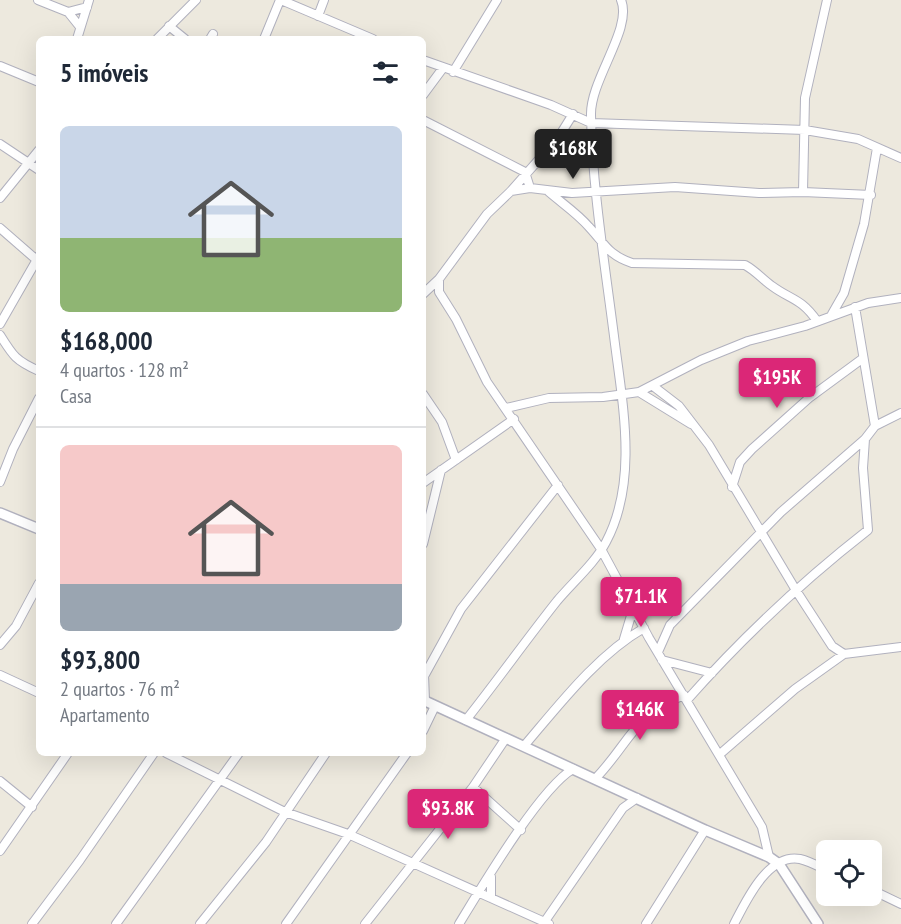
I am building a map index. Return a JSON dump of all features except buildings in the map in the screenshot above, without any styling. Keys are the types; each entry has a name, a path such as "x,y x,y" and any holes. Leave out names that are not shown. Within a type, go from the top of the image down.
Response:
{"street":[{"path":"38,0 51,3 68,12 80,27"},
{"path":"160,36 196,0"},
{"path":"265,36 281,0 366,36"},
{"path":"318,16 324,0"},
{"path":"453,72 497,0"},
{"path":"466,720 544,617 601,549 608,537 621,497 625,453 621,395 591,123 592,95 624,20 625,9 621,0"},
{"path":"803,192 805,98 827,0"},
{"path":"68,12 88,4"},
{"path":"78,36 88,4"},
{"path":"169,26 181,36"},
{"path":"426,61 573,114 591,123 805,130 858,139 901,158"},
{"path":"0,66 36,81"},
{"path":"426,91 443,68"},
{"path":"426,291 439,279 487,214 511,191 525,172 558,138 573,114"},
{"path":"426,122 525,172 530,188"},
{"path":"0,144 36,167"},
{"path":"832,314 844,293 871,195 877,148"},
{"path":"0,198 36,154"},
{"path":"511,191 530,188 549,192 675,187 759,193 871,195"},
{"path":"549,192 590,227 603,246 632,262 745,265 757,272 773,287 801,301 817,321"},
{"path":"0,228 36,257"},
{"path":"0,324 36,262"},
{"path":"439,279 439,291 456,319 487,382 601,549 649,638 762,826 770,857"},
{"path":"426,293 439,291"},
{"path":"506,408 549,398 639,392 723,350 855,307 901,298"},
{"path":"855,307 875,426"},
{"path":"0,335 16,359 36,369"},
{"path":"732,487 740,462 752,449 810,398 862,359"},
{"path":"668,378 668,395"},
{"path":"652,386 668,395 695,426 832,646 844,654"},
{"path":"639,392 695,426"},
{"path":"426,398 442,422 456,460"},
{"path":"0,482 13,449 36,404"},
{"path":"649,638 670,625 799,495 865,439 875,426 901,413"},
{"path":"426,481 513,419"},
{"path":"595,779 640,721 667,701 685,698 797,592 868,530 862,468 865,439"},
{"path":"426,532 441,470"},
{"path":"426,671 461,609 558,485"},
{"path":"0,513 36,528"},
{"path":"0,645 16,626 36,589"},
{"path":"624,639 633,609"},
{"path":"660,656 670,625"},
{"path":"524,746 571,692 624,639 644,628"},
{"path":"831,662 832,646"},
{"path":"720,754 831,662 844,654 901,647"},
{"path":"660,656 712,673"},
{"path":"0,675 36,692"},
{"path":"426,702 705,830 770,857 780,864 814,922"},
{"path":"426,725 435,706"},
{"path":"365,924 473,787 506,738"},
{"path":"0,851 66,756"},
{"path":"32,924 80,860 152,756"},
{"path":"173,756 221,778 285,812 348,834 545,923 623,808 637,798"},
{"path":"116,924 237,756"},
{"path":"200,924 266,842 324,756"},
{"path":"286,924 405,756"},
{"path":"459,924 477,893 491,877 521,830 568,767"},
{"path":"0,781 32,807"},
{"path":"473,787 521,830"},
{"path":"623,808 624,792"},
{"path":"646,924 705,830"},
{"path":"734,924 760,880 780,864 790,859 802,859 816,865"},
{"path":"491,877 491,898"},
{"path":"882,895 901,904"}]}
